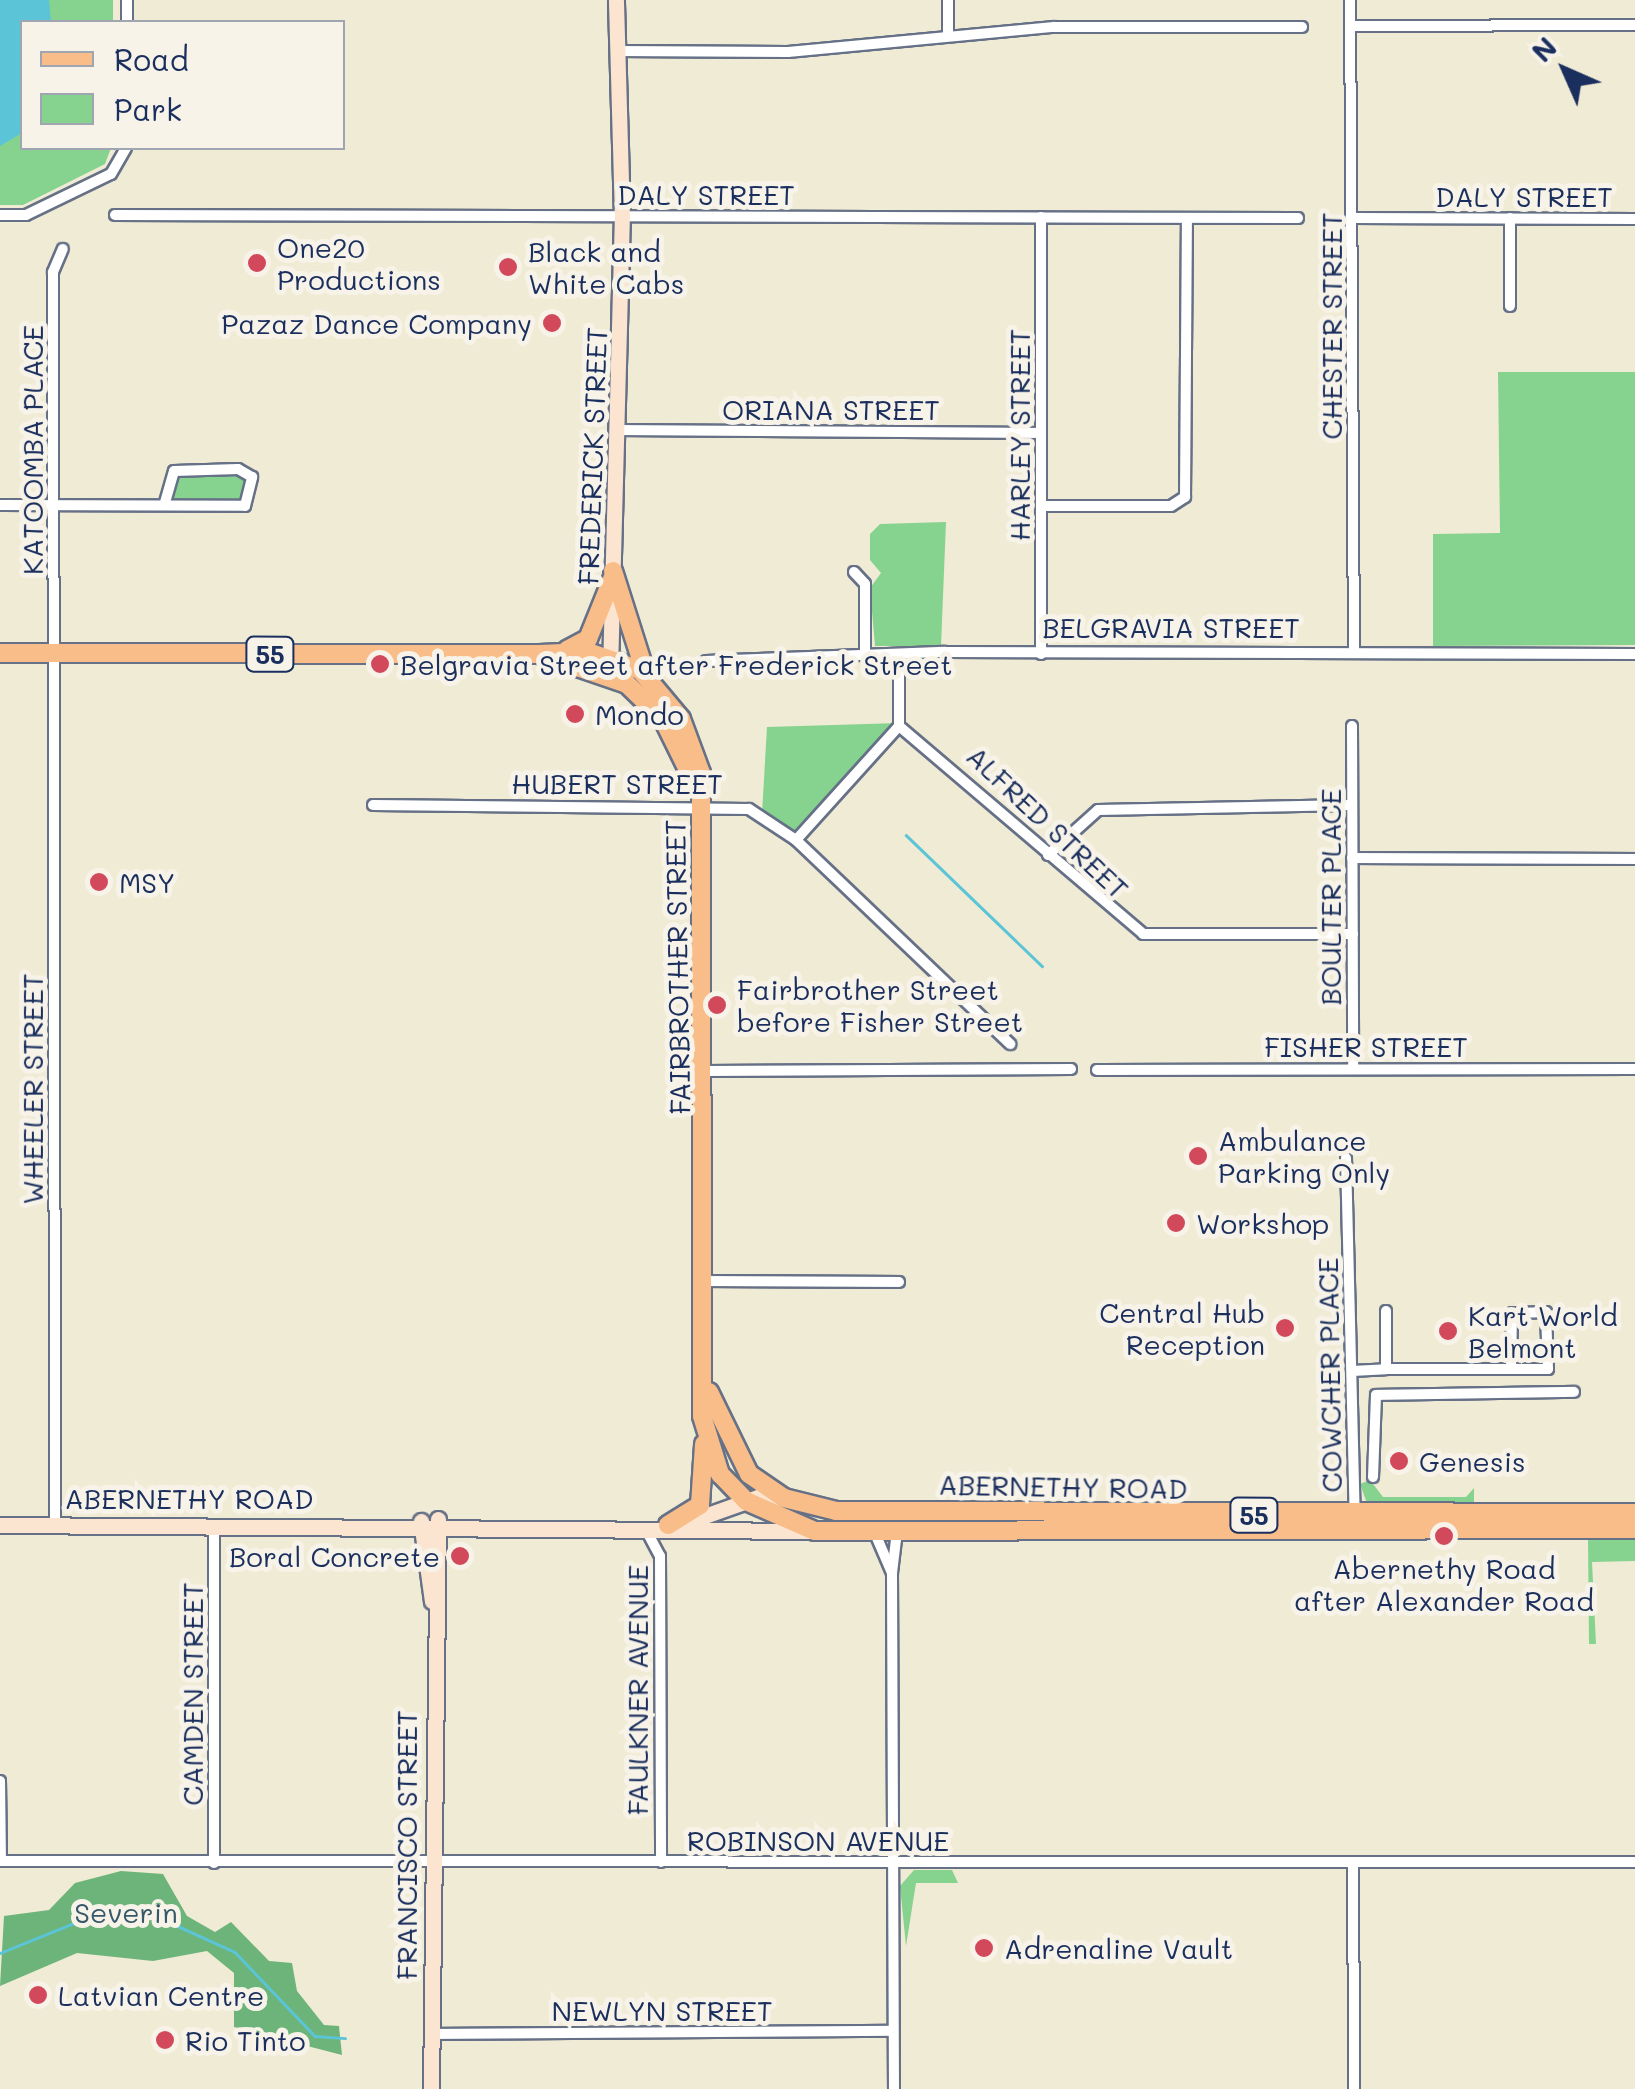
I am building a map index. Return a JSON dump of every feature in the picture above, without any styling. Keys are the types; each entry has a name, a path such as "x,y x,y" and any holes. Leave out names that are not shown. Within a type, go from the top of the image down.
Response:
{"main road":[{"path":"562,652 588,638 614,574"},
{"path":"614,574 646,676"},
{"name":"FAIRBROTHER STREET","path":"539,654 562,652 646,676 693,747 703,806 707,1281 704,1434 720,1474 746,1501 814,1531"},
{"name":"55","path":"0,653 539,654 610,665 663,720 703,806"},
{"name":"FAIRBROTHER STREET","path":"707,1387 734,1455 784,1498"},
{"path":"673,1525 700,1506 704,1434"},
{"name":"ABERNETHY ROAD","path":"784,1498 873,1512 1635,1529"},
{"name":"ABERNETHY ROAD","path":"814,1531 1355,1523 1635,1513"}],"street":[{"name":"FREDERICK STREET","path":"610,665 620,430 622,217 614,50 616,0"},
{"path":"948,0 948,35"},
{"name":"CHESTER STREET","path":"1350,0 1354,652"},
{"path":"1350,26 1635,25"},
{"path":"614,50 788,52 948,35 1302,26"},
{"path":"0,216 26,215 111,174 125,150"},
{"name":"DALY STREET","path":"115,215 1298,218"},
{"name":"HARLEY STREET","path":"1041,216 1041,654"},
{"name":"DALY STREET","path":"1353,218 1635,219"},
{"path":"1510,218 1510,306"},
{"path":"1042,506 1170,506 1184,497 1187,220"},
{"name":"KATOOMBA PLACE","path":"55,654 53,272 63,249"},
{"name":"ORIANA STREET","path":"620,430 1040,432"},
{"path":"0,506 245,506 252,477 174,471 164,505"},
{"path":"854,572 865,584"},
{"path":"865,654 865,584 875,573"},
{"name":"WHEELER STREET","path":"55,654 55,1524"},
{"name":"BELGRAVIA STREET","path":"706,661 865,654 1635,654"},
{"path":"796,840 900,726 900,654"},
{"name":"ALFRED STREET","path":"900,726 1143,934 1352,934"},
{"name":"BOULTER PLACE","path":"1352,726 1353,1068"},
{"name":"HUBERT STREET","path":"373,804 748,809 796,840 1010,1044"},
{"path":"1048,855 1098,810 1352,805"},
{"path":"1352,858 1635,859"},
{"name":"FISHER STREET","path":"1097,1070 1635,1068"},
{"path":"706,1071 1071,1069"},
{"name":"COWCHER PLACE","path":"1346,1158 1355,1523"},
{"path":"707,1281 899,1282"},
{"path":"1386,1311 1386,1369"},
{"path":"1352,1371 1548,1369 1546,1312 1512,1314 1511,1369"},
{"path":"1353,1397 1574,1392"},
{"path":"1374,1477 1376,1396"},
{"name":"ABERNETHY ROAD","path":"673,1525 746,1501 784,1498"},
{"path":"873,1512 897,1532 892,1573 894,2089"},
{"name":"CAMDEN STREET","path":"214,1524 214,1863"},
{"name":"ABERNETHY ROAD","path":"0,1525 673,1525 814,1531"},
{"name":"FRANCISCO STREET","path":"430,1525 431,2089"},
{"name":"FAULKNER AVENUE","path":"641,1525 660,1556 661,1862"},
{"path":"874,1532 892,1573"},
{"path":"0,1781 0,1860"},
{"name":"ROBINSON AVENUE","path":"0,1860 430,1865 661,1862 1352,1866 1635,1862"},
{"path":"1352,1866 1354,2089"},
{"name":"NEWLYN STREET","path":"431,2034 893,2031"}],"green space":[{"path":"0,0 113,0 113,20 20,20 20,150 110,150 105,164 23,205 0,205"},
{"path":"1498,372 1635,372 1635,645 1433,646 1433,534 1500,533"},
{"path":"238,469 252,477 244,503 165,505 174,471"},
{"path":"946,522 941,646 875,646 870,588 881,573 870,560 870,534 880,524"},
{"path":"900,723 796,840 762,814 767,727"},
{"path":"1370,1480 1383,1497 1466,1497 1474,1488 1474,1506 1368,1506 1360,1484"},
{"path":"1588,1538 1635,1538 1635,1561 1592,1562 1596,1644 1589,1644"},
{"path":"914,1870 952,1870 958,1883 916,1883 906,1946 900,1886"},
{"name":"Severin","path":"121,1871 163,1874 187,1916 215,1932 231,1922 269,1961 292,1963 297,1991 324,2025 339,2026 342,2055 234,2027 234,1973 207,1951 153,1961 77,1953 0,1986 4,1916 49,1910 75,1883"}],"water":[{"path":"0,0 49,0 51,20 20,20 20,134 0,146"}],"waterway":[{"path":"906,835 1042,966"},
{"path":"0,1953 101,1912 151,1914 235,1952 315,2036 345,2038"}],"place":[{"name":"One20 Productions","path":"257,263"},
{"name":"Black and White Cabs","path":"508,267"},
{"name":"Pazaz Dance Company","path":"552,323"},
{"name":"Belgravia Street after Frederick Street","path":"380,664"},
{"name":"Mondo","path":"575,714"},
{"name":"MSY","path":"99,882"},
{"name":"Fairbrother Street before Fisher Street","path":"717,1005"},
{"name":"Ambulance Parking Only","path":"1198,1156"},
{"name":"Workshop","path":"1176,1223"},
{"name":"Central Hub Reception","path":"1285,1328"},
{"name":"Kart World Belmont","path":"1448,1331"},
{"name":"Genesis","path":"1399,1461"},
{"name":"Abernethy Road after Alexander Road","path":"1444,1536"},
{"name":"Boral Concrete","path":"460,1556"},
{"name":"Adrenaline Vault","path":"984,1948"},
{"name":"Latvian Centre","path":"38,1995"},
{"name":"Rio Tinto","path":"165,2040"}]}
